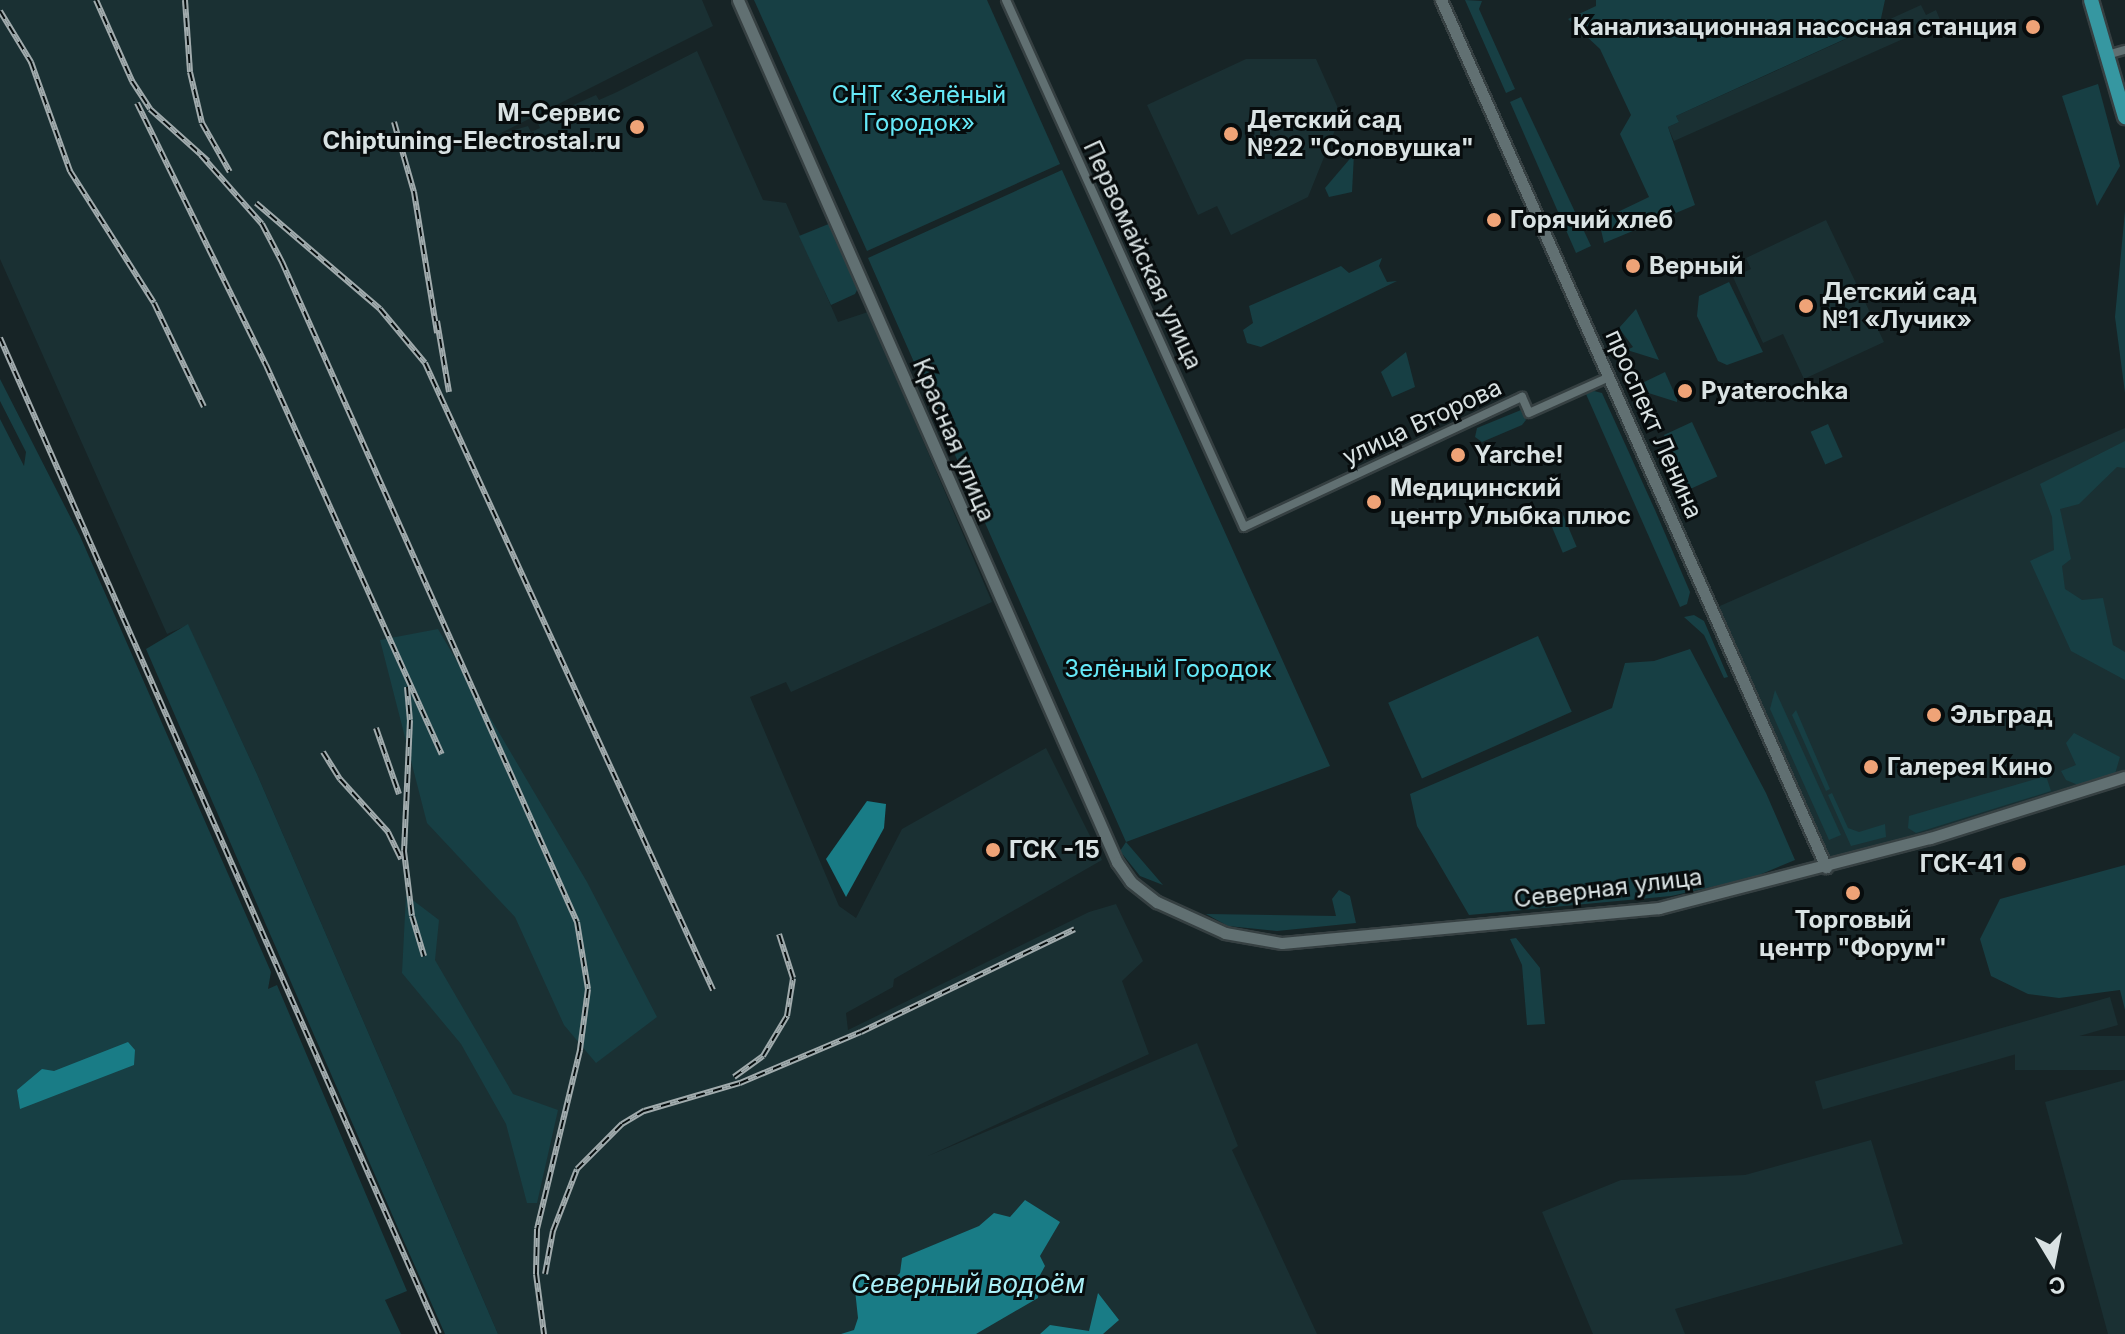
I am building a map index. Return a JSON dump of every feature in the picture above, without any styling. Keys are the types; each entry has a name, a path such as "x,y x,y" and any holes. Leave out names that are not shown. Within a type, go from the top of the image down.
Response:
{"highway":[{"path":"2091,0 2125,117"}],"main road":[{"name":"Красная улица","path":"738,0 1083,790 1117,862 1140,891"},
{"name":"проспект Ленина","path":"1441,0 1826,867"},
{"name":"Северная улица","path":"1140,891 1225,933 1292,942 1668,907 1826,867 2125,777"}],"street":[{"name":"Первомайская улица","path":"1006,0 1244,527"},
{"path":"2107,55 2125,50"},
{"name":"улица Второва","path":"1244,527 1522,397 1529,413 1609,377"}],"shaded area":[{"path":"0,0 702,0 713,26 497,135 528,126 531,132 540,128 537,121 596,95 599,100 697,51 763,200 786,203 838,322 868,312 992,602 791,692 786,682 750,697 839,906 856,918 902,829 1046,748 1102,860 894,979 893,987 846,1013 848,1030 1089,912 1116,904 1143,961 1122,981 1149,1054 928,1156 1197,1043 1238,1146 1232,1150 1317,1334 498,1334 257,774 188,625 167,634 0,259"},
{"path":"1921,5 1926,15 1936,10 1941,22 1674,141 1668,127 1679,122 1676,116"},
{"path":"1246,59 1316,59 1341,115 1308,197 1231,235 1217,206 1198,215 1147,105"},
{"name":"Детский сад №1 «Лучик»","path":"1826,220 1884,342 1804,379 1783,334 1763,343 1733,277 1751,269 1746,258"},
{"path":"2125,428 2125,777 1826,867 1713,609"},
{"path":"2110,997 2118,1025 1823,1109 1815,1082"},
{"path":"2015,1036 2125,1036 2125,1070 2015,1070"},
{"path":"2125,1080 2125,1334 2108,1334 2045,1102"},
{"path":"1871,1140 1903,1244 1675,1309 1685,1334 1593,1334 1542,1212 1621,1180 1745,1175"}],"green space":[{"name":"СНТ «Зелёный Городок»","path":"754,0 987,0 1060,164 867,251"},
{"path":"1465,0 1482,1 1479,9 1515,89 1506,93"},
{"path":"1596,0 1885,0 1880,23 1676,116 1679,122 1668,127 1695,205 1604,243 1599,221 1649,197 1620,134 1631,115 1600,49 1568,19 1596,6"},
{"path":"2098,84 2120,166 2097,206 2062,96"},
{"path":"1521,97 1591,246 1576,253 1510,102"},
{"path":"1354,154 1352,192 1329,197 1325,188"},
{"name":"Зелёный Городок","path":"1062,170 1330,766 1126,842 868,258"},
{"path":"2125,211 2125,393 2115,317"},
{"path":"831,223 859,286 855,294 831,305 799,236"},
{"path":"1382,258 1379,266 1387,282 1397,281 1261,347 1247,343 1243,330 1253,323 1249,306 1341,266 1349,273"},
{"path":"1729,282 1763,352 1727,365 1718,361 1697,316 1699,296"},
{"path":"1636,309 1659,360 1627,350 1633,347 1619,328"},
{"path":"1406,352 1415,387 1392,397 1381,372"},
{"path":"1665,372 1677,402 1642,391 1638,385"},
{"path":"0,379 80,536 271,972 268,989 277,985 407,1291 385,1300 401,1334 0,1334 0,419 24,466 26,452 0,401"},
{"path":"1594,391 1602,393 1690,592 1687,604 1680,607 1586,394"},
{"path":"1521,410 1526,420 1522,425 1482,442 1475,437 1477,428"},
{"path":"1692,422 1717,476 1689,489 1664,435"},
{"path":"1828,424 1843,457 1825,465 1811,432"},
{"path":"2125,441 2125,468 2117,467 2079,504 2060,509 2071,559 2062,566 2065,589 2082,600 2103,598 2113,645 2125,652 2125,680 2071,651 2030,561 2054,550 2052,517 2040,484"},
{"path":"1561,510 1577,547 1563,553 1547,516"},
{"path":"1694,615 1704,621 1728,677 1724,678 1704,635 1684,617"},
{"path":"188,624 257,774 498,1334 445,1334 398,1228 146,649"},
{"path":"438,629 587,882 657,1017 596,1063 564,1025 515,917 427,823 380,640"},
{"path":"1538,636 1572,712 1422,779 1388,703"},
{"path":"1690,649 1766,793 1795,860 1752,878 1671,896 1469,915 1417,826 1410,794 1612,708 1625,663 1654,661"},
{"path":"1775,690 1841,835 1829,840 1770,709"},
{"path":"1796,710 1830,789 1826,791 1792,715"},
{"path":"2074,733 2120,757 2115,774 2083,787 2066,780 2061,771 2076,765 2066,743"},
{"path":"2046,776 2051,791 1916,833 1908,828 1909,816"},
{"path":"1832,793 1848,828 1859,832 1885,824 1886,837 1851,846 1828,795"},
{"path":"1126,842 1163,885 1140,876 1120,851"},
{"path":"2125,865 2125,1010 2120,990 2059,998 2028,994 1991,976 1980,939 2000,899"},
{"path":"1339,890 1350,896 1356,923 1277,931 1228,926 1206,914 1336,916 1332,899"},
{"path":"406,895 439,920 435,960 513,1094 558,1110 537,1203 527,1203 506,1124 461,1044 402,973"},
{"path":"1516,938 1540,968 1545,1024 1527,1025 1522,965 1510,939"}],"water":[{"path":"867,801 886,804 884,828 846,897 826,859"},
{"path":"128,1042 135,1050 134,1065 20,1109 17,1090 42,1069 54,1071"},
{"name":"Северный водоём","path":"1025,1200 1060,1222 1040,1256 1045,1266 1039,1277 1038,1298 976,1334 841,1334 854,1330 858,1318 855,1290 859,1278 892,1280 900,1273 902,1258 979,1226 994,1213 1010,1217"},
{"name":"Северный водоём","path":"1098,1293 1119,1320 1103,1334 1040,1334 1050,1325 1089,1331"}],"railway":[{"path":"96,0 132,81 150,109 208,161"},
{"path":"185,0 190,72 202,123 230,172"},
{"path":"0,11 31,62 70,171 154,303 204,407"},
{"path":"137,103 266,365 442,754"},
{"path":"394,122 414,192 437,333"},
{"path":"201,155 262,224 282,262 577,922 588,989 580,1050 537,1229 536,1274 544,1334"},
{"path":"256,203 380,309 425,363 713,990"},
{"path":"437,321 449,392"},
{"path":"0,338 439,1334"},
{"path":"407,687 410,720 404,851 412,916 424,956"},
{"path":"376,728 399,794"},
{"path":"323,752 340,779 388,832 401,859"},
{"path":"545,1274 553,1231 577,1169 622,1124 644,1111 740,1083 861,1032 1075,929"},
{"path":"734,1077 763,1056 787,1016 793,978 779,934"}],"place":[{"name":"Канализационная насосная станция","path":"2033,27"},
{"name":"M-Сервис Chiptuning-Electrostal.ru","path":"637,127"},
{"name":"Детский сад №22 \"Соловушка\"","path":"1231,134"},
{"name":"Горячий хлеб","path":"1494,220"},
{"name":"Верный","path":"1633,266"},
{"name":"Детский сад №1 «Лучик»","path":"1806,306"},
{"name":"Pyaterochka","path":"1685,391"},
{"name":"Yarche!","path":"1458,455"},
{"name":"Медицинский центр Улыбка плюс","path":"1374,502"},
{"name":"Эльград","path":"1934,715"},
{"name":"Галерея Кино","path":"1871,767"},
{"name":"ГСК -15","path":"993,850"},
{"name":"ГСК-41","path":"2019,864"},
{"name":"Торговый центр \"Форум\"","path":"1853,893"}]}
